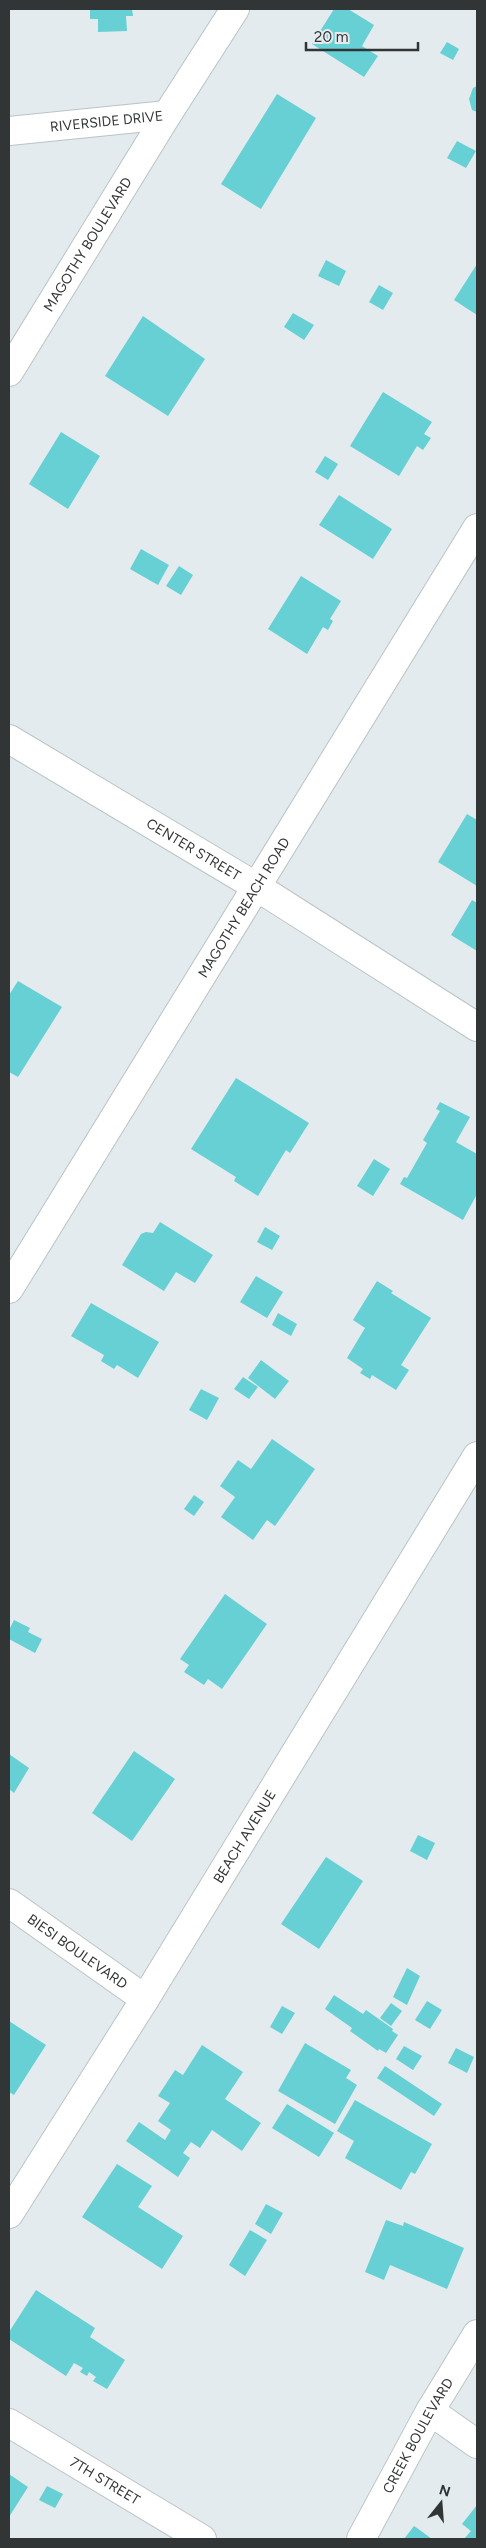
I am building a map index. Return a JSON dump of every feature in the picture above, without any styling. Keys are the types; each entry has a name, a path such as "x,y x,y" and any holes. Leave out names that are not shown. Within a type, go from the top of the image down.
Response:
{"street":[{"name":"RIVERSIDE DRIVE","path":"9,131 167,115 235,9"},
{"name":"MAGOTHY BOULEVARD","path":"9,372 167,115"},
{"name":"MAGOTHY BEACH ROAD","path":"9,1289 477,528"},
{"name":"CENTER STREET","path":"9,739 257,888 477,1027"},
{"name":"BEACH AVENUE","path":"9,2214 146,1999 477,1456"},
{"name":"BIESI BOULEVARD","path":"9,1903 146,1999"},
{"name":"CREEK BOULEVARD","path":"361,2539 430,2411 477,2334"},
{"path":"430,2411 477,2444"},
{"name":"7TH STREET","path":"9,2423 202,2539"}],"building":[{"path":"90,9 132,9 133,16 126,16 127,31 98,32 98,19 90,19"},
{"path":"334,9 348,9 374,25 362,46 378,56 364,77 312,44"},
{"path":"447,42 459,49 453,60 440,53"},
{"path":"477,86 477,112 472,110 469,99 473,88"},
{"path":"277,94 316,118 261,209 221,184"},
{"path":"457,141 476,151 466,168 447,158"},
{"path":"326,260 346,271 339,286 318,276"},
{"path":"477,264 477,315 454,300"},
{"path":"379,285 393,293 383,310 369,302"},
{"path":"293,313 314,325 304,340 284,327"},
{"path":"143,316 205,359 168,416 105,376"},
{"path":"383,392 432,422 424,434 431,438 423,450 417,446 399,476 350,446"},
{"path":"61,432 100,456 68,509 29,484"},
{"path":"325,456 338,464 328,480 315,472"},
{"path":"339,495 392,529 373,559 319,525"},
{"path":"141,549 169,565 158,585 130,569"},
{"path":"179,566 193,575 181,595 166,586"},
{"path":"301,576 341,601 330,619 333,621 328,630 323,627 307,654 268,629"},
{"path":"467,814 477,820 477,886 438,862"},
{"path":"472,900 477,903 477,951 451,935"},
{"path":"18,981 62,1007 18,1077 9,1072 9,995"},
{"path":"236,1078 309,1123 290,1153 286,1150 258,1196 234,1181 236,1177 191,1149"},
{"path":"440,1102 470,1117 456,1142 477,1154 477,1194 463,1220 400,1184 404,1177 407,1178 427,1143 423,1140 440,1111 436,1109"},
{"path":"374,1159 390,1169 373,1196 357,1186"},
{"path":"160,1222 213,1255 195,1283 176,1272 164,1291 122,1265 141,1234 146,1232 153,1233"},
{"path":"265,1227 280,1236 272,1250 257,1242"},
{"path":"256,1276 283,1292 267,1318 240,1302"},
{"path":"377,1281 393,1291 391,1293 431,1318 401,1365 409,1370 396,1390 372,1375 370,1379 360,1373 363,1369 347,1358 365,1328 353,1320"},
{"path":"91,1303 159,1342 138,1378 117,1365 114,1369 101,1361 104,1355 71,1336"},
{"path":"278,1313 297,1324 291,1336 272,1325"},
{"path":"261,1360 289,1381 275,1399 248,1378"},
{"path":"243,1377 258,1387 249,1399 234,1389"},
{"path":"201,1389 219,1398 207,1420 189,1410"},
{"path":"272,1439 315,1469 275,1526 267,1520 253,1540 221,1517 235,1497 220,1486 238,1460 251,1469"},
{"path":"194,1495 204,1502 194,1516 184,1509"},
{"path":"225,1594 267,1624 222,1689 208,1679 204,1685 184,1672 189,1665 180,1659"},
{"path":"14,1620 30,1628 28,1632 42,1639 35,1653 9,1639 9,1630"},
{"path":"134,1751 175,1779 132,1841 92,1813"},
{"path":"9,1754 29,1768 14,1793 9,1789"},
{"path":"418,1835 435,1843 427,1860 410,1851"},
{"path":"326,1857 363,1881 319,1949 281,1924"},
{"path":"407,1968 420,1976 407,2005 393,1997"},
{"path":"334,1995 363,2014 366,2010 393,2029 392,2031 398,2035 386,2053 379,2049 378,2051 350,2031 352,2028 325,2009"},
{"path":"427,2001 442,2010 430,2029 415,2020"},
{"path":"391,2003 402,2011 391,2026 380,2018"},
{"path":"282,2006 295,2013 282,2034 270,2027"},
{"path":"9,2021 46,2045 14,2095 9,2092"},
{"path":"305,2043 351,2070 346,2078 357,2085 335,2124 278,2091"},
{"path":"202,2045 243,2072 225,2099 261,2123 242,2151 212,2130 200,2148 191,2142 183,2153 190,2158 178,2177 126,2141 139,2122 165,2140 171,2130 158,2121 170,2103 158,2096 175,2070 183,2075"},
{"path":"404,2046 422,2056 413,2070 396,2059"},
{"path":"456,2048 474,2057 467,2073 448,2063"},
{"path":"385,2066 442,2104 434,2116 377,2078"},
{"path":"355,2100 432,2144 415,2174 411,2172 401,2190 345,2158 354,2141 337,2131"},
{"path":"287,2104 334,2133 319,2157 272,2128"},
{"path":"117,2164 152,2186 138,2207 183,2236 162,2269 82,2217"},
{"path":"266,2204 283,2213 271,2234 255,2224"},
{"path":"386,2220 403,2226 404,2222 464,2248 447,2289 390,2265 384,2280 365,2272"},
{"path":"250,2230 267,2240 245,2276 229,2265"},
{"path":"36,2290 95,2328 90,2337 125,2360 107,2389 93,2381 96,2377 89,2372 87,2376 80,2372 83,2368 74,2363 66,2376 9,2339 9,2332"},
{"path":"9,2474 28,2487 9,2517"},
{"path":"47,2486 63,2494 55,2508 39,2500"},
{"path":"477,2505 477,2539 464,2539 471,2531 462,2524"},
{"path":"414,2526 417,2528 432,2539 404,2539"}]}
